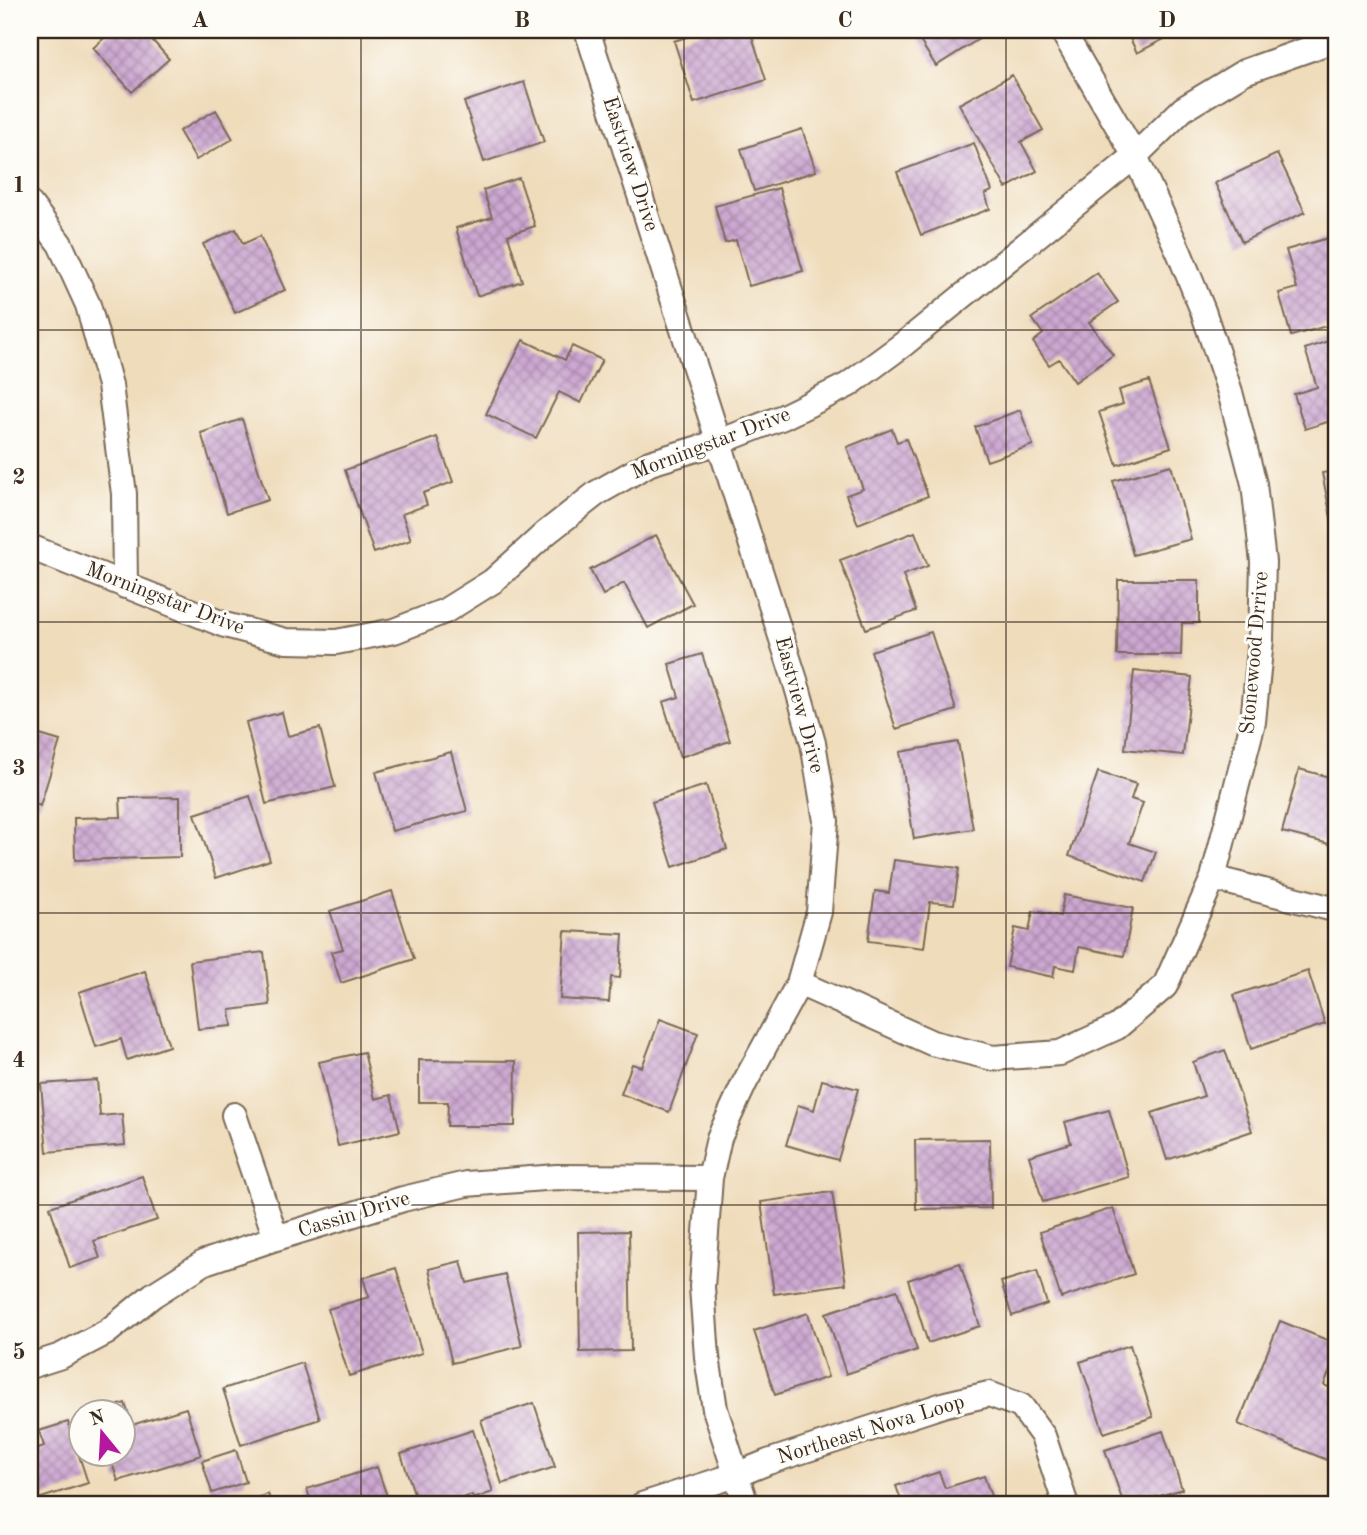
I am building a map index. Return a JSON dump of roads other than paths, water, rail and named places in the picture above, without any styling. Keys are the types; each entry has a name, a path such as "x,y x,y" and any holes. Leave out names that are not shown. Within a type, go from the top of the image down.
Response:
{"street":[{"name":"Eastview Drive","path":"587,30 813,743 827,821 819,912 799,983 745,1082 719,1138 710,1178 702,1287 707,1357 715,1409 746,1505"},
{"name":"Stonewood Drrive","path":"799,983 932,1043 993,1058 1060,1053 1117,1027 1164,986 1213,878 1253,722 1261,639 1263,562 1254,484 1230,392 1189,275 1135,156 1062,30"},
{"name":"Morningstar Drive","path":"30,547 225,625 286,641 336,642 394,631 445,611 493,581 546,533 597,493 650,463 719,442 783,417 848,385 905,343 1135,156 1183,109 1244,72 1337,38"},
{"path":"30,204 60,244 88,305 110,385 124,494 125,586"},
{"path":"1213,878 1337,910"},
{"path":"234,1115 276,1238"},
{"name":"Cassin Drive","path":"30,1366 61,1356 107,1332 153,1294 205,1262 403,1199 466,1184 557,1177 710,1178"},
{"name":"Northeast Nova Loop","path":"642,1505 934,1408 989,1394 1021,1406 1043,1436 1066,1505"}]}
